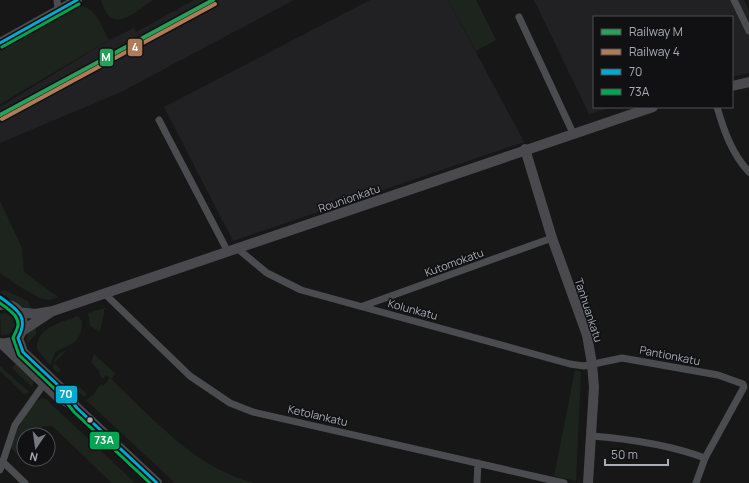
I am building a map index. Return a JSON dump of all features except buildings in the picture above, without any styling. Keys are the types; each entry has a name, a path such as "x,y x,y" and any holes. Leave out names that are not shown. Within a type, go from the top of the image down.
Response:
{"main road":[{"path":"0,43 57,5 77,0"},
{"path":"733,86 749,82"},
{"name":"Rounionkatu","path":"20,312 35,314 53,311 233,251 526,149 649,108"},
{"name":"Tanhuankatu","path":"526,149 552,238 585,329 592,364 594,387 588,483"},
{"path":"0,298 5,305 20,312 24,324 20,334 23,352 47,380"},
{"name":"Rounionkatu","path":"1,344 8,343 53,311"},
{"path":"1,344 47,380 63,390 77,408 157,483"}],"street":[{"path":"734,0 749,30"},
{"path":"519,17 574,134"},
{"path":"717,108 724,131 736,155 749,172"},
{"path":"159,120 233,251"},
{"name":"Kutomokatu","path":"363,306 552,238"},
{"name":"Kolunkatu","path":"233,251 284,283 301,290 570,364 584,366 592,364"},
{"name":"Ketolankatu","path":"105,294 190,376 230,403 253,412 564,483"},
{"name":"Pantionkatu","path":"592,364 613,359 629,359 718,375 743,384 744,387 705,458"},
{"path":"0,470 1,461 15,425 47,380"},
{"path":"592,436 614,438 685,451 705,458 696,483"},
{"path":"1,461 25,483"},
{"path":"477,483 478,463"}],"shaded area":[{"path":"101,0 153,0 130,16 116,20 110,17 105,11"},
{"path":"194,0 294,0 121,92 0,143 0,107 109,40 134,28 136,32"},
{"path":"370,0 448,0 524,142 233,241 164,107"},
{"path":"448,0 476,0 496,40 476,51"},
{"path":"534,0 744,0 749,10 749,73 733,77 733,16 593,16 593,108 610,108 589,114"},
{"path":"80,6 85,7 94,14 109,40 0,104 0,51"},
{"path":"0,201 22,248 24,272 58,297 48,300 43,299 23,289 0,273"},
{"path":"4,290 28,301 31,308 20,306 0,292"},
{"path":"105,308 100,332 90,326 88,313"},
{"path":"6,313 13,318 15,326 10,334 1,335 0,314"},
{"path":"78,316 82,321 78,339 55,352 51,364 49,364 37,349 41,335 52,326"},
{"path":"36,327 36,334 26,345 28,333"},
{"path":"66,351 54,363 61,370 58,373 53,368 54,362 57,356"},
{"path":"94,354 116,374 111,379 176,440 213,466 233,476 254,483 175,483 86,400 93,395 101,384 103,386 110,378 106,375 102,379 99,371 91,362"},
{"path":"17,361 34,380 32,387 12,368"},
{"path":"0,366 29,392 25,395 0,371"},
{"path":"575,370 581,372 576,481 554,476"},
{"path":"75,383 87,394 84,397 72,386"},
{"path":"42,398 47,400 135,483 112,483 56,430 56,427 20,427 27,413 37,401"},
{"path":"16,436 16,453 11,448"}],"rail line":[{"name":"M","path":"0,115 213,0"},
{"name":"4","path":"2,119 215,4"}],"transit line":[{"name":"70","path":"0,43 77,0"},
{"name":"73A","path":"2,47 79,4"},
{"name":"70","path":"0,297 16,309 20,314 22,324 18,338 23,352 63,390 77,408 157,483"},
{"name":"73A","path":"0,303 10,311 18,321 17,329 13,338 19,355 59,393 74,412 150,483"}]}
